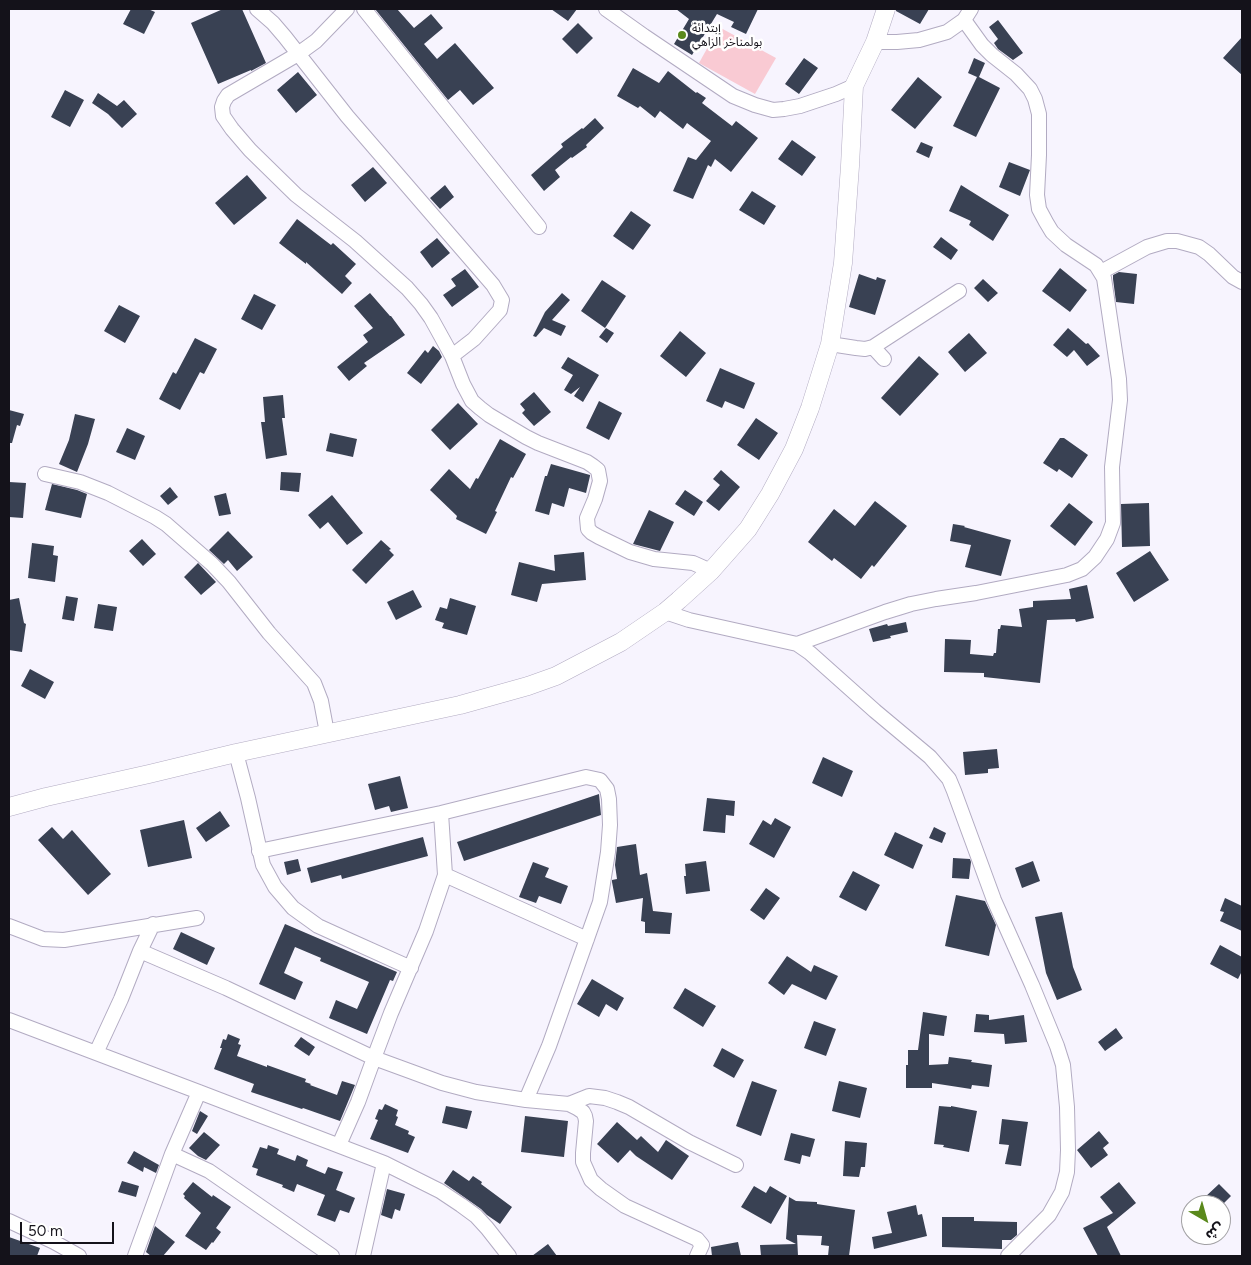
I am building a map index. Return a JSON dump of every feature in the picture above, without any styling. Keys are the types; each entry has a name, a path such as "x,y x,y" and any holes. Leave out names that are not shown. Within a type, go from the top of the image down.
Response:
{"street":[{"path":"257,9 273,23 347,116 493,285 502,300 500,310 474,339 452,356"},
{"path":"347,9 316,41 298,54 228,94 222,107 223,116 250,150 296,195 355,241 407,288 421,304 452,356 472,401 490,416 526,437 586,462 598,470 600,481 587,518 588,529 592,533 630,552 654,559 693,563 711,571"},
{"path":"364,9 539,227"},
{"path":"606,9 711,82 733,96 755,105 773,110 784,110 836,94 854,86"},
{"path":"9,807 236,752 460,705 528,686 556,676 621,642 665,612 711,571 748,529 790,457 810,408 830,344 843,263 854,86 875,42 886,9"},
{"path":"797,644 911,604 1067,575 1082,568 1095,557 1107,539 1113,523 1112,467 1120,400 1116,354 1106,289 1101,272 1096,265 1066,245 1052,232 1039,209 1037,195 1039,114 1035,99 1030,89 1016,74 982,45 967,14 947,32 919,40 875,42"},
{"path":"1101,272 1147,247 1167,241 1199,247 1233,277 1242,282"},
{"path":"830,344 865,349 873,347 959,291"},
{"path":"873,347 884,359"},
{"path":"45,474 80,482 108,493 156,517 212,564 230,582 268,633 314,684 321,701 327,733"},
{"path":"665,612 690,620 797,644 810,653 920,748 949,779 994,900 1057,1046 1063,1065 1067,1107 1068,1150 1062,1192 1049,1215 1008,1256"},
{"path":"236,752 259,852 263,865 275,887 293,908 318,926 411,968"},
{"path":"259,852 441,813 586,777 600,780 607,789 610,799 608,852 600,902 549,1046 526,1100"},
{"path":"339,1145 426,932 445,875 441,813"},
{"path":"445,875 587,940"},
{"path":"9,926 43,939 54,941 197,918"},
{"path":"96,1053 153,924"},
{"path":"140,951 243,996 374,1058 442,1083 476,1092 526,1100 569,1104 580,1110 585,1116 586,1121 582,1153 583,1162 591,1180 625,1206 697,1239 702,1245 697,1256"},
{"path":"9,1020 384,1163 440,1191 476,1216 509,1256"},
{"path":"135,1256 172,1154 199,1092"},
{"path":"569,1104 589,1096 598,1096 617,1102 689,1142 736,1165"},
{"path":"172,1154 209,1170 332,1256"},
{"path":"363,1256 384,1163"},
{"path":"9,1221 79,1256"}],"shaded area":[{"path":"719,27 776,58 755,94 699,63"}],"building":[{"path":"131,9 148,9 155,12 144,34 123,24"},
{"path":"223,9 242,9 266,63 218,84 191,23"},
{"path":"375,9 397,9 414,28 431,14 443,28 424,44 437,59 455,43 494,88 473,105 460,90 448,100"},
{"path":"551,9 577,9 568,21"},
{"path":"676,9 758,9 746,34 731,27 734,22 717,14 692,55 674,44 689,19"},
{"path":"896,9 929,9 920,24 896,11"},
{"path":"998,20 1023,53 1013,60 998,49 994,43 998,39 989,27"},
{"path":"578,23 593,38 577,54 562,39"},
{"path":"1242,37 1242,75 1223,58"},
{"path":"804,58 818,68 799,94 785,84"},
{"path":"974,58 985,63 979,77 1000,88 976,137 953,126 977,77 968,73"},
{"path":"633,68 659,83 668,71 696,93 706,98 702,103 732,126 736,121 758,138 731,172 715,159 711,167 708,165 693,199 673,191 688,157 696,160 711,141 687,123 683,129 660,111 655,118 640,106 638,108 617,96"},
{"path":"298,72 317,95 296,113 277,90"},
{"path":"918,77 942,97 915,129 891,110"},
{"path":"65,90 84,100 70,127 51,117"},
{"path":"98,93 117,106 124,100 137,114 122,128 108,114 92,103"},
{"path":"595,118 604,128 586,145 587,147 555,170 560,177 544,191 531,175 563,147 561,144"},
{"path":"792,140 816,157 802,176 778,159"},
{"path":"921,142 933,147 929,158 916,152"},
{"path":"1009,162 1030,170 1020,196 999,187"},
{"path":"373,167 387,183 365,202 351,185"},
{"path":"247,175 267,198 234,225 215,203"},
{"path":"445,185 454,197 440,209 430,198"},
{"path":"961,185 1009,215 993,241 969,225 971,221 949,211"},
{"path":"752,191 776,206 764,225 739,210"},
{"path":"631,211 651,225 633,250 613,236"},
{"path":"297,219 331,245 333,243 356,264 345,276 352,283 342,294 306,262 306,264 279,243"},
{"path":"941,237 958,250 951,260 933,247"},
{"path":"437,238 450,253 432,268 420,252"},
{"path":"1060,268 1087,290 1070,312 1042,291"},
{"path":"465,269 479,287 452,307 443,295 456,286 451,279"},
{"path":"1119,272 1137,274 1134,304 1116,302 1113,275"},
{"path":"859,274 876,280 877,277 886,280 875,315 849,307"},
{"path":"983,279 998,293 988,302 974,288"},
{"path":"602,280 626,296 605,328 581,311"},
{"path":"370,293 405,335 364,363 367,366 349,381 337,367 368,342 363,335 373,328 354,306"},
{"path":"562,293 570,300 552,320 566,326 561,336 544,328 536,337 533,336 545,312"},
{"path":"254,294 276,305 262,330 241,319"},
{"path":"119,305 140,316 125,343 104,331"},
{"path":"606,328 614,333 607,343 599,337"},
{"path":"1068,328 1086,344 1088,343 1100,356 1087,366 1074,350 1067,357 1053,345"},
{"path":"680,331 706,353 686,377 660,356"},
{"path":"969,333 987,353 965,372 948,352"},
{"path":"195,338 217,349 204,374 200,372 180,410 159,399 173,372 176,374"},
{"path":"433,346 442,357 421,384 407,373 425,350 428,353"},
{"path":"919,356 939,374 900,416 881,398"},
{"path":"568,357 599,375 583,402 574,396 580,387 571,394 564,390 573,375 561,368"},
{"path":"720,368 755,383 744,409 725,401 722,408 706,401"},
{"path":"534,392 551,412 534,426 522,413 525,410 520,404"},
{"path":"283,395 285,418 282,418 287,455 266,459 261,422 265,422 263,397"},
{"path":"599,401 622,413 609,440 586,428"},
{"path":"458,403 478,424 450,450 431,430"},
{"path":"9,410 24,414 20,426 17,425 12,443 9,443"},
{"path":"75,414 95,419 77,472 59,464 69,440"},
{"path":"756,418 778,433 759,460 737,445"},
{"path":"127,428 145,436 135,460 116,452"},
{"path":"330,433 357,439 353,457 326,451"},
{"path":"1060,438 1064,438 1088,455 1072,478 1059,469 1057,472 1043,463"},
{"path":"500,439 526,454 513,478 511,477 486,534 456,519 457,516 430,490 449,469 470,489 476,478 478,479"},
{"path":"551,464 590,476 586,493 569,488 564,507 552,503 549,515 535,511 545,476 547,476"},
{"path":"721,470 740,487 719,511 706,501 720,485 713,479"},
{"path":"281,472 301,473 299,492 280,490"},
{"path":"9,482 26,483 23,518 9,517"},
{"path":"52,484 87,494 81,518 45,510"},
{"path":"170,487 178,497 168,505 160,496"},
{"path":"685,490 703,502 694,516 675,504"},
{"path":"226,493 231,514 219,516 214,496"},
{"path":"332,495 363,533 347,545 328,522 320,529 308,515"},
{"path":"875,501 907,526 874,567 872,565 861,579 834,558 832,561 808,542 834,509 855,526"},
{"path":"1069,503 1093,522 1075,546 1050,526"},
{"path":"1149,503 1150,546 1122,547 1121,504"},
{"path":"649,510 674,522 660,551 633,544"},
{"path":"953,524 1011,540 1001,576 965,567 971,545 950,541"},
{"path":"228,531 253,557 237,571 228,560 224,564 209,550"},
{"path":"142,539 156,554 143,566 129,551"},
{"path":"381,540 391,549 389,550 394,555 366,584 352,570"},
{"path":"32,543 54,546 53,555 58,556 55,582 28,578"},
{"path":"1150,551 1169,580 1134,602 1116,573"},
{"path":"584,552 586,580 542,584 537,602 511,595 519,562 555,571 554,555"},
{"path":"198,563 216,582 201,595 184,577"},
{"path":"1087,585 1094,618 1076,622 1075,619 1047,620 1040,683 984,677 984,673 944,672 945,639 971,640 970,654 993,656 996,653 998,629 1000,629 1001,625 1022,627 1019,609 1033,607 1033,601 1071,599 1069,589"},
{"path":"413,590 422,607 396,620 387,602"},
{"path":"66,596 78,598 74,621 62,619"},
{"path":"19,598 24,623 26,624 22,652 9,650 9,600"},
{"path":"450,598 476,606 467,635 442,628 444,623 435,620 440,607 447,609"},
{"path":"98,604 117,607 113,631 94,628"},
{"path":"906,622 908,632 873,642 869,629 887,624 888,626"},
{"path":"30,669 54,682 45,699 21,686"},
{"path":"997,749 999,768 988,769 988,773 965,775 963,752"},
{"path":"823,757 853,771 842,797 812,783"},
{"path":"400,776 408,808 391,812 389,806 375,810 368,784"},
{"path":"599,794 601,815 464,861 457,842"},
{"path":"707,798 735,801 734,816 726,815 725,833 703,831"},
{"path":"220,811 230,826 206,842 196,828"},
{"path":"775,818 791,827 774,858 749,844 763,820 771,825"},
{"path":"184,820 192,858 148,867 140,830"},
{"path":"52,827 63,839 72,830 111,874 88,895 38,840"},
{"path":"934,827 946,833 942,843 929,838"},
{"path":"895,832 923,845 913,869 884,855"},
{"path":"423,837 428,856 342,879 341,875 311,883 307,868"},
{"path":"636,844 640,875 647,873 653,911 672,913 670,934 645,933 645,922 641,921 643,898 616,903 612,880 617,879 615,865 617,847"},
{"path":"953,858 970,859 969,879 952,878"},
{"path":"298,859 301,871 287,875 284,862"},
{"path":"706,861 710,891 686,894 685,864"},
{"path":"1033,861 1040,881 1022,888 1015,868"},
{"path":"533,862 549,868 545,877 568,886 561,904 539,896 536,903 519,897"},
{"path":"853,871 880,885 866,911 839,897"},
{"path":"766,888 780,898 764,920 750,910"},
{"path":"956,895 985,901 996,925 989,956 945,946"},
{"path":"1225,898 1242,906 1242,931 1220,921 1224,912 1220,911"},
{"path":"1062,912 1073,967 1082,990 1057,1000 1046,973 1035,917"},
{"path":"285,924 397,972 393,981 390,980 367,1034 329,1018 336,1000 357,1009 369,982 320,961 321,958 295,947 284,973 303,982 295,1000 259,984"},
{"path":"181,932 215,948 207,965 173,949"},
{"path":"1220,945 1242,957 1242,971 1238,979 1210,964"},
{"path":"787,956 811,972 814,965 838,976 826,1000 792,984 784,995 768,983"},
{"path":"592,979 624,998 617,1011 606,1004 599,1017 577,1004"},
{"path":"685,988 716,1006 703,1027 673,1008"},
{"path":"923,1012 947,1016 944,1036 929,1034 929,1065 948,1064 949,1057 992,1065 989,1087 972,1085 971,1089 932,1083 932,1088 906,1088 908,1050 918,1050"},
{"path":"976,1014 989,1015 989,1020 1024,1015 1027,1042 1005,1044 1004,1034 974,1032"},
{"path":"814,1021 836,1029 826,1056 804,1048"},
{"path":"1116,1028 1123,1038 1105,1051 1098,1042"},
{"path":"228,1034 240,1039 238,1044 241,1045 237,1056 306,1079 305,1082 310,1085 337,1095 342,1081 355,1085 340,1121 251,1092 254,1084 214,1069 222,1048 220,1048 223,1039 226,1040"},
{"path":"301,1037 315,1047 309,1056 294,1046"},
{"path":"722,1048 744,1060 734,1078 713,1066"},
{"path":"752,1081 777,1090 761,1136 736,1126"},
{"path":"839,1081 867,1088 860,1118 832,1111"},
{"path":"385,1104 398,1110 395,1125 409,1131 408,1134 415,1137 408,1153 370,1139 378,1120 375,1119 379,1109 382,1110"},
{"path":"446,1106 472,1111 467,1129 442,1123"},
{"path":"939,1106 951,1106 977,1111 969,1152 934,1144"},
{"path":"200,1111 208,1116 197,1134 192,1131"},
{"path":"525,1116 568,1121 564,1157 521,1152"},
{"path":"1002,1119 1028,1122 1021,1166 1005,1164 1009,1145 999,1144"},
{"path":"617,1122 637,1140 641,1136 658,1152 666,1140 689,1156 672,1180 630,1150 618,1163 597,1144"},
{"path":"1099,1131 1109,1143 1103,1148 1108,1155 1091,1168 1077,1150"},
{"path":"204,1132 220,1145 206,1160 189,1148"},
{"path":"791,1133 815,1139 810,1157 802,1155 800,1164 784,1160"},
{"path":"845,1141 867,1143 865,1167 861,1167 859,1177 843,1176"},
{"path":"268,1145 279,1149 277,1154 295,1161 297,1155 308,1160 306,1166 325,1174 328,1167 343,1172 336,1190 355,1198 349,1213 340,1210 335,1222 317,1215 325,1195 297,1184 294,1192 282,1187 283,1185 256,1175 258,1169 252,1167 260,1147 267,1149"},
{"path":"134,1151 159,1165 156,1173 144,1167 143,1172 127,1163"},
{"path":"453,1170 469,1181 473,1176 512,1207 500,1224 444,1183"},
{"path":"122,1181 139,1186 136,1197 118,1192"},
{"path":"193,1182 212,1197 213,1195 231,1207 216,1228 221,1232 206,1250 185,1236 201,1213 184,1198 183,1194"},
{"path":"1119,1182 1136,1203 1107,1227 1121,1256 1098,1256 1083,1228 1113,1213 1100,1197"},
{"path":"1219,1184 1230,1195 1207,1195"},
{"path":"754,1186 766,1193 770,1186 787,1196 771,1224 741,1207"},
{"path":"387,1189 405,1194 400,1211 395,1209 392,1219 381,1215"},
{"path":"789,1197 796,1201 817,1202 817,1204 855,1210 849,1256 828,1256 829,1246 821,1245 822,1236 797,1235 798,1256 761,1256 760,1245 796,1244 786,1239"},
{"path":"916,1205 918,1215 922,1214 927,1236 874,1249 872,1237 892,1233 887,1212"},
{"path":"942,1217 974,1217 974,1221 1017,1222 1017,1235 1011,1240 1002,1240 1002,1249 942,1247"},
{"path":"155,1226 175,1242 163,1256 151,1256 146,1252"},
{"path":"9,1237 40,1248 37,1256 9,1256"},
{"path":"738,1242 741,1256 712,1256 711,1247"},
{"path":"548,1244 557,1256 532,1256"}],"place":[{"name":"إبتدائة بولمناخر الزاهي","path":"682,35"}]}
